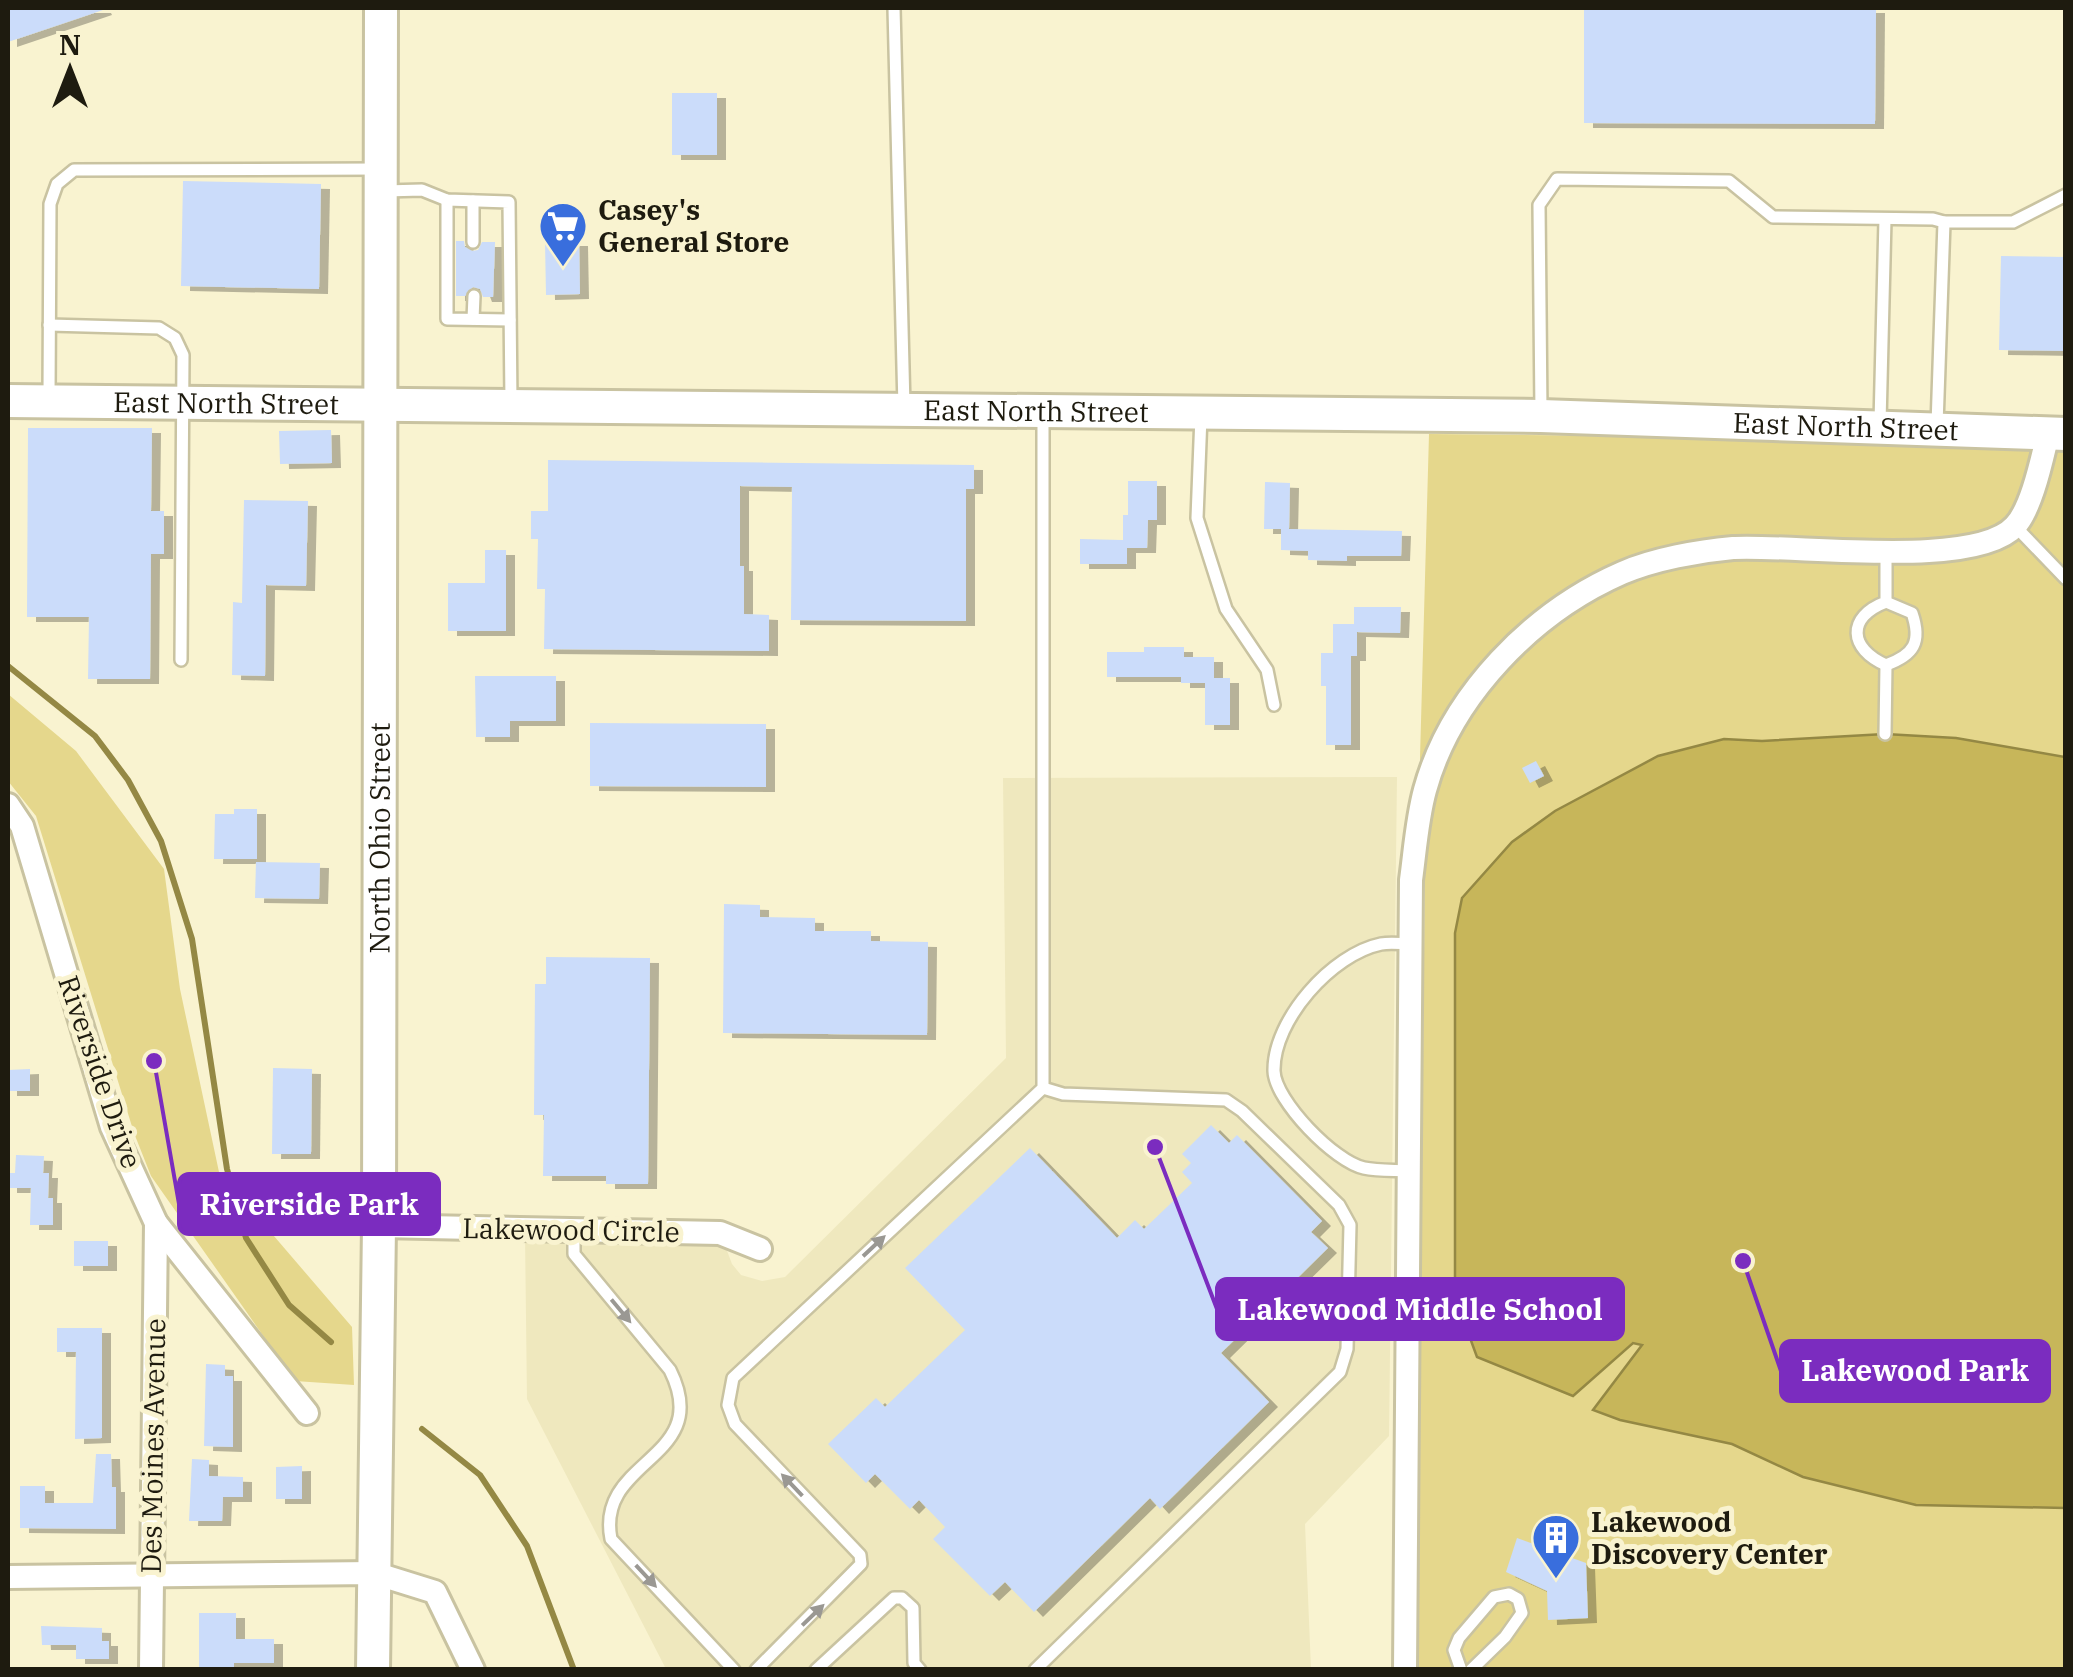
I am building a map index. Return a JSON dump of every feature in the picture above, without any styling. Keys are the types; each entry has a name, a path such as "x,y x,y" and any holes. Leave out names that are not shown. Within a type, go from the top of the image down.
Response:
{"street":[{"name":"North Ohio Street","path":"373,1670 379,1226 381,8"},
{"name":"East North Street","path":"8,401 1541,416 2057,434"},
{"path":"1405,1670 1412,880 1424,791 1442,744 1489,673 1557,610 1624,572 1733,548 1886,552 1980,545 2015,526 2057,434"},
{"name":"Riverside Drive","path":"8,805 22,826 112,1127 156,1223 307,1413"},
{"name":"Des Moines Avenue","path":"151,1670 156,1223"},
{"name":"Lakewood Circle","path":"379,1226 720,1233 760,1250"},
{"path":"8,1577 374,1573 435,1592 474,1670"}],"lane":[{"path":"894,8 904,407"},
{"path":"49,401 50,204 57,184 74,170 381,180 446,200 510,202 511,404"},
{"path":"1541,416 1539,205 1557,179 1729,181 1773,217 2013,222 2066,196"},
{"path":"446,200 447,319 510,320"},
{"path":"473,201 473,242"},
{"path":"1880,428 1885,219"},
{"path":"1937,430 1944,222"},
{"path":"473,319 474,296"},
{"path":"50,325 159,328 174,338 183,355 181,660"},
{"path":"756,1670 861,1564 860,1556 735,1424 728,1405 733,1378 1043,1088 1043,409"},
{"path":"1201,412 1198,518 1226,609 1267,670 1274,705"},
{"path":"2015,526 2066,578"},
{"path":"1886,552 1886,602"},
{"path":"1886,602 1912,614 1918,630 1913,648 1902,659 1886,665 1867,657 1859,646 1857,630 1863,615 1886,602"},
{"path":"1885,734 1886,665"},
{"path":"1410,1170 1362,1168 1337,1156 1289,1105 1274,1074 1279,1038 1294,1010 1326,975 1358,952 1383,944 1412,944"},
{"path":"1035,1670 1340,1372 1347,1349 1350,1224 1338,1205 1242,1110 1226,1100 1062,1094 1043,1088"},
{"path":"574,1230 574,1254 670,1370 680,1404 678,1426 666,1444 610,1505 611,1538 734,1670"},
{"path":"1461,1670 1454,1650 1459,1638 1494,1597 1508,1594 1518,1599 1522,1613 1505,1637 1471,1670"},
{"path":"816,1670 886,1604 902,1598 913,1608 914,1663 920,1670"}],"shaded area":[{"path":"1429,434 1813,438 2065,448 2065,1669 1417,1670 1425,852 1420,758"},
{"path":"8,694 76,751 164,869 180,989 219,1172 352,1327 354,1385 295,1381 151,1176 134,1133 36,816 8,781"},
{"path":"1885,734 1956,738 2065,757 2065,1508 1916,1505 1803,1477 1732,1444 1620,1420 1593,1410 1642,1345 1633,1343 1573,1396 1477,1357 1455,1297 1455,933 1462,898 1512,842 1555,811 1658,756 1724,739 1762,741"},
{"path":"1397,777 1389,1436 1305,1524 1311,1669 666,1669 527,1399 525,1235 713,1241 726,1248 741,1275 762,1281 785,1277 1006,1058 1003,778"}],"building":[{"path":"8,8 102,8 103,10 8,42"},
{"path":"1584,8 1876,8 1875,124 1584,123"},
{"path":"672,93 717,93 717,155 672,155"},
{"path":"183,181 321,184 319,289 181,286"},
{"path":"456,241 464,241 472,251 478,250 482,242 495,242 493,297 483,297 480,289 473,287 465,296 456,296"},
{"name":"Casey's General Store","path":"545,241 579,241 580,294 546,295"},
{"path":"2001,256 2066,257 2066,351 1999,350"},
{"path":"28,428 152,428 151,511 164,511 164,554 151,554 150,679 88,679 89,617 27,617"},
{"path":"331,430 332,463 280,464 279,431"},
{"path":"548,460 974,465 974,489 966,489 966,621 791,620 792,487 740,486 744,614 769,615 769,651 544,649 545,589 537,589 538,539 531,539 531,511 548,511"},
{"path":"1128,481 1157,481 1157,520 1148,520 1147,548 1127,548 1127,564 1080,564 1080,539 1123,540"},
{"path":"1265,482 1290,483 1289,529 1402,531 1401,556 1308,560 1308,551 1281,550 1281,529 1264,529"},
{"path":"244,500 308,501 306,586 266,585 265,676 232,675 233,602 242,603"},
{"path":"485,550 506,550 506,631 448,631 448,583 485,583"},
{"path":"1354,607 1401,607 1400,633 1357,632 1357,656 1351,656 1351,745 1326,745 1326,686 1321,686 1321,653 1333,653 1333,624 1354,624"},
{"path":"1144,647 1184,647 1184,657 1214,657 1214,678 1230,678 1230,725 1205,725 1205,683 1181,683 1181,677 1107,677 1107,652 1144,652"},
{"path":"475,676 556,676 556,721 510,721 510,737 476,737"},
{"path":"590,723 766,724 766,787 590,786"},
{"path":"1536,761 1544,776 1530,783 1522,768"},
{"path":"234,809 257,809 257,859 214,859 215,814 234,814"},
{"path":"256,862 320,863 319,899 255,898"},
{"path":"724,904 760,905 760,917 815,918 815,931 871,931 871,941 928,942 927,1035 723,1033"},
{"path":"546,957 650,958 648,1184 606,1184 606,1176 543,1176 544,1115 534,1115 535,984 546,984"},
{"path":"273,1068 312,1069 311,1154 272,1154"},
{"path":"30,1069 30,1091 8,1091 8,1070"},
{"path":"1211,1125 1229,1143 1237,1135 1322,1221 1311,1232 1328,1248 1221,1353 1269,1402 1160,1509 1150,1498 1034,1612 1005,1582 990,1596 933,1539 945,1527 919,1500 910,1509 875,1474 866,1483 828,1444 876,1398 885,1407 965,1330 905,1268 1030,1148 1117,1238 1135,1220 1144,1229 1192,1183 1182,1172 1191,1163 1182,1154"},
{"path":"16,1155 44,1156 43,1173 49,1173 48,1198 53,1198 53,1225 30,1225 31,1188 8,1188 8,1173 15,1173"},
{"path":"74,1241 108,1241 108,1266 74,1266"},
{"path":"57,1328 102,1328 102,1438 75,1439 76,1352 57,1352"},
{"path":"206,1364 225,1365 225,1376 233,1376 233,1447 204,1446"},
{"path":"96,1454 111,1454 116,1529 20,1528 20,1486 45,1486 45,1503 93,1503"},
{"path":"192,1459 209,1460 209,1476 243,1477 243,1497 223,1497 222,1521 189,1521"},
{"path":"302,1466 302,1499 276,1499 276,1467"},
{"name":"Lakewood Discovery Center","path":"1517,1538 1586,1563 1588,1618 1548,1620 1547,1591 1506,1572"},
{"path":"199,1613 236,1613 236,1639 274,1639 274,1663 234,1663 234,1670 199,1670"},
{"path":"41,1626 102,1628 102,1641 109,1641 109,1659 76,1659 76,1645 42,1645"}],"waterway":[{"path":"8,666 95,736 128,780 161,841 192,939 227,1169 246,1238 289,1305 331,1342"},
{"path":"422,1429 480,1475 527,1546 574,1670"}],"place":[{"name":"Casey's General Store","path":"563,268"},
{"name":"Riverside Park","path":"154,1061"},
{"name":"Lakewood Middle School","path":"1155,1147"},
{"name":"Lakewood Park","path":"1743,1261"},
{"name":"Lakewood Discovery Center","path":"1556,1580"}]}
